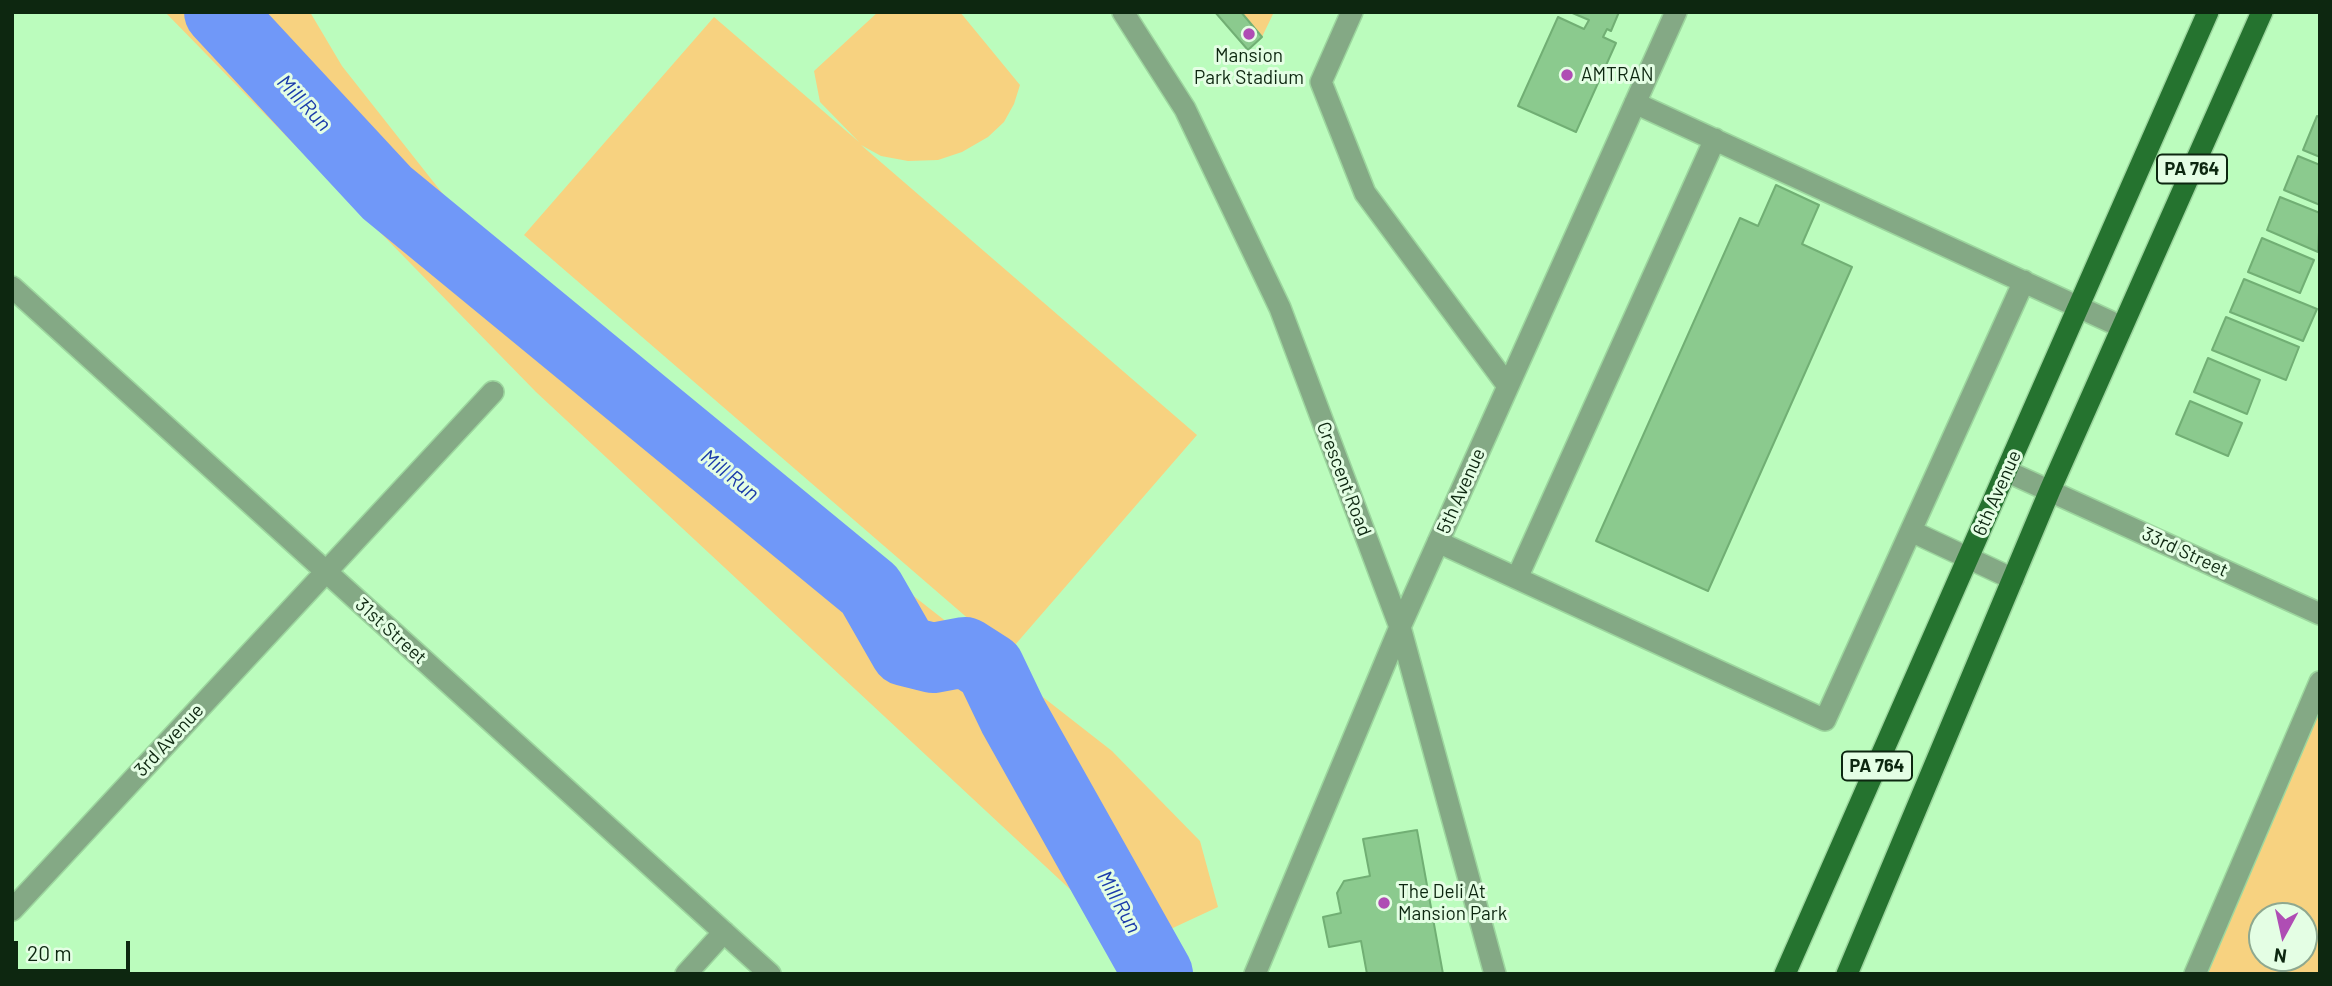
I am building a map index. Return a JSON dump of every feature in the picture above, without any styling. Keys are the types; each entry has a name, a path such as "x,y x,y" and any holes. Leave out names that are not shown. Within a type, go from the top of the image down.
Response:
{"main road":[{"name":"6th Avenue","path":"1785,974 2208,12"},
{"name":"PA 764","path":"1847,974 2050,490 2262,12"}],"street":[{"name":"Crescent Road","path":"1123,12 1185,109 1280,308 1400,627 1495,974"},
{"path":"1352,12 1321,82 1365,193 1508,386"},
{"name":"5th Avenue","path":"1255,974 1400,627 1676,12"},
{"path":"1635,103 2122,327"},
{"path":"1517,578 1715,139"},
{"path":"1438,542 1825,720 2024,281"},
{"name":"31st Street","path":"12,287 769,974"},
{"name":"3rd Avenue","path":"12,910 493,392"},
{"name":"33rd Street","path":"2006,471 2320,614"},
{"path":"1911,531 2012,579"},
{"path":"2195,974 2320,682"},
{"path":"686,974 724,933"}],"shaded area":[{"path":"165,12 310,12 342,66 469,227 815,519 1112,751 1200,841 1218,907 1132,947 536,392"},
{"path":"878,12 960,12 1020,85 1004,122 988,137 962,152 938,160 908,161 881,156 861,145 1197,435 1008,653 524,235 714,17 859,142 820,102 814,71"},
{"name":"Mansion Park Stadium","path":"1215,12 1274,12 1262,37 1248,50"},
{"path":"2320,703 2320,974 2211,974 2205,969"}],"building":[{"name":"Mansion Park Stadium","path":"1215,12 1241,12 1262,37 1248,50"},
{"name":"AMTRAN","path":"1570,12 1619,12 1611,31 1607,29 1603,37 1616,43 1576,132 1518,106 1558,17 1584,29 1589,20"},
{"path":"2317,116 2320,117 2320,157 2303,150"},
{"path":"2298,156 2320,165 2320,205 2284,190"},
{"path":"1776,185 1819,205 1802,244 1852,267 1708,591 1596,541 1740,218 1758,226"},
{"path":"2280,197 2320,213 2318,252 2267,230"},
{"path":"2262,238 2314,260 2300,293 2248,272"},
{"path":"2244,279 2317,309 2303,341 2230,312"},
{"path":"2226,317 2299,347 2286,380 2212,350"},
{"path":"2208,358 2260,380 2247,414 2194,392"},
{"path":"2190,401 2242,423 2228,456 2176,434"},
{"name":"The Deli At Mansion Park","path":"1417,830 1443,974 1367,974 1361,941 1329,947 1323,917 1341,913 1337,893 1344,881 1370,876 1363,839"}],"waterway":[{"name":"Mill Run","path":"219,12 387,193 870,590 905,651 933,658 965,652 990,668 1013,716 1158,974"}],"place":[{"name":"Mansion Park Stadium","path":"1249,34"},
{"name":"AMTRAN","path":"1567,75"},
{"name":"The Deli At Mansion Park","path":"1384,903"}]}
